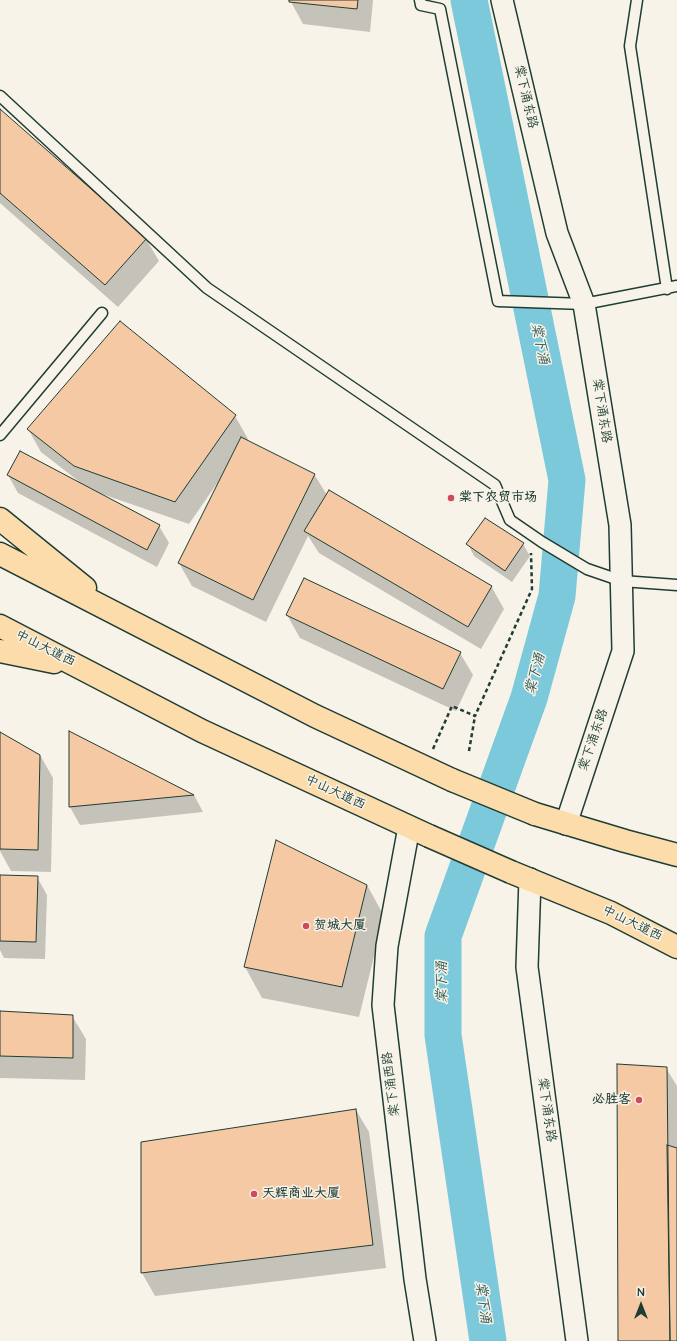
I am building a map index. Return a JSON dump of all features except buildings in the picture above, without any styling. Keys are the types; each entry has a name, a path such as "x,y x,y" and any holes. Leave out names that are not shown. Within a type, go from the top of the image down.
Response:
{"highway":[{"path":"0,519 122,618"},
{"path":"0,554 315,716 425,768 535,814 677,855"},
{"name":"中山大道西","path":"0,626 202,731 429,836 611,913 677,947"},
{"path":"0,651 82,669"}],"street":[{"name":"棠下涌东路","path":"502,0 557,233 584,304 620,526 623,651 566,824"},
{"name":"棠下涌西路","path":"409,827 387,946 383,1005 415,1279 425,1341"},
{"name":"棠下涌东路","path":"520,875 527,967 577,1341"}],"lane":[{"path":"420,0 421,4 440,9 498,301 584,304 672,287 630,46 637,0"},
{"path":"0,96 207,288 495,485 510,520 531,535 587,569 622,581 677,585"},
{"path":"0,435 102,313"}],"path":[{"path":"469,752 475,716 532,589 531,535"},
{"path":"425,768 452,706 475,716"}],"waterway":[{"name":"棠下涌","path":"469,0 567,480 557,596 529,698 443,936 443,1035 488,1341"}],"place":[{"name":"棠下农贸市场","path":"451,498"},
{"name":"贺城大厦","path":"306,926"},
{"name":"必胜客","path":"639,1100"},
{"name":"天辉商业大厦","path":"254,1194"}]}
